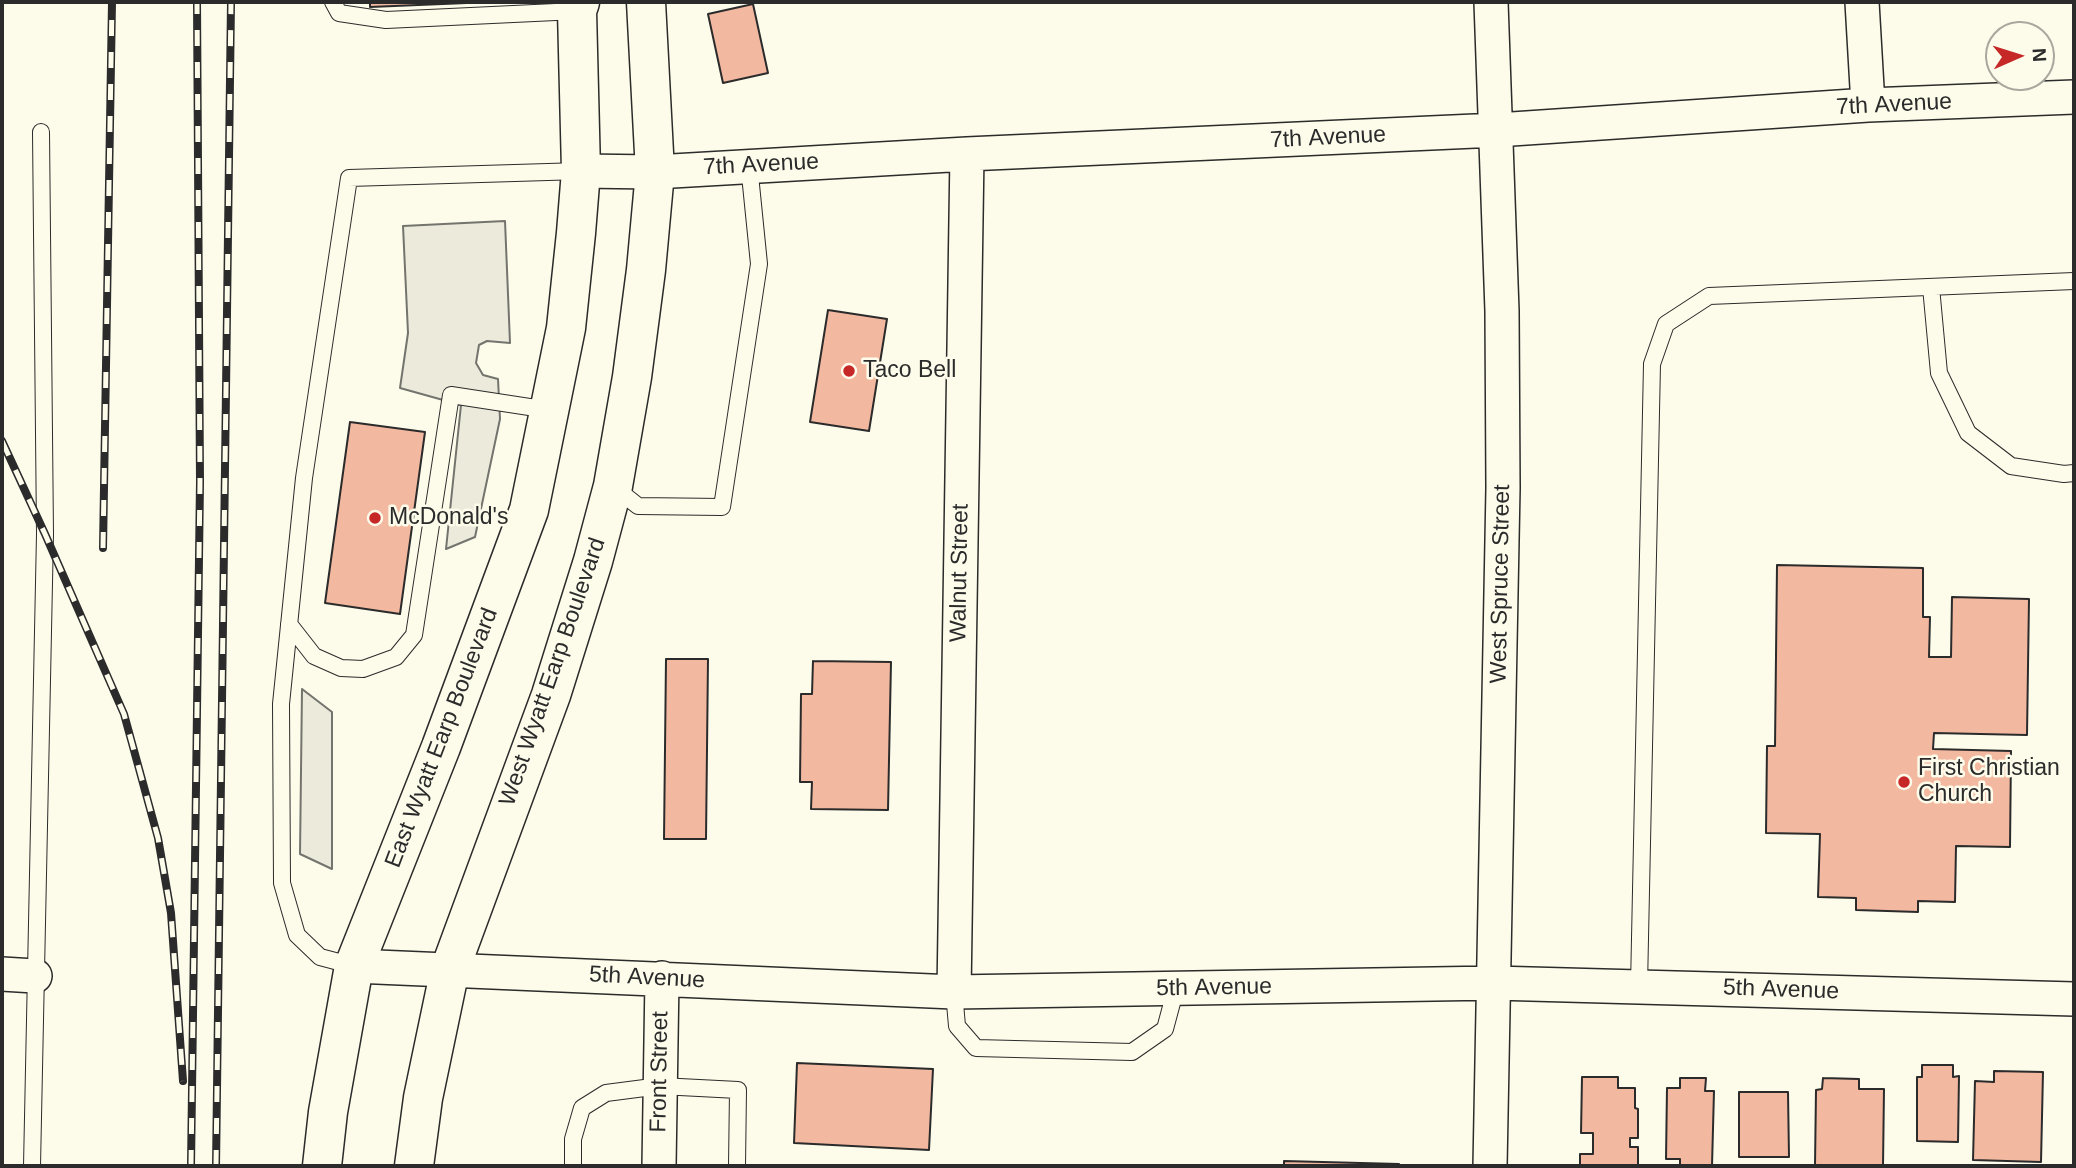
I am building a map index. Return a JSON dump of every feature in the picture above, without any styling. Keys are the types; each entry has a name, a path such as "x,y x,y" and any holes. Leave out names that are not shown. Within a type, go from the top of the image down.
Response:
{"main road":[{"name":"West Wyatt Earp Boulevard","path":"414,1166 423,1098 450,969 551,695 593,561 613,486 632,377 655,172 646,2"},
{"path":"551,411 566,328 581,171 579,7"},
{"name":"East Wyatt Earp Boulevard","path":"354,966 441,747 529,510 551,411"},
{"path":"322,1166 328,1112 354,966"}],"street":[{"name":"West Spruce Street","path":"1490,1166 1503,488 1502,311 1491,2"},
{"path":"1862,2 1868,105"},
{"name":"7th Avenue","path":"581,171 655,172 749,165 1497,130 1868,105 2074,97"},
{"name":"Walnut Street","path":"954,992 967,155"},
{"name":"5th Avenue","path":"354,966 954,992 1494,983 2074,999"},
{"path":"2,974 35,976"},
{"name":"Front Street","path":"659,1166 662,978"}],"lane":[{"path":"333,2 339,13 386,20 579,7"},
{"path":"32,1166 45,534 41,132"},
{"path":"613,486 638,506 722,507 759,264 749,165"},
{"path":"354,966 320,957 297,935 282,884 281,704 304,478 349,178 581,171"},
{"path":"1639,986 1652,364 1666,324 1709,296 2074,281"},
{"path":"1931,287 1939,373 1968,433 2011,466 2074,473"},
{"path":"289,624 314,656 341,668 363,669 396,657 414,635 451,394 551,411"},
{"path":"954,992 957,1026 976,1048 1132,1052 1165,1029 1177,988"},
{"path":"573,1166 573,1139 582,1108 606,1093 660,1086 738,1090 737,1166"}],"shaded area":[{"path":"505,221 510,343 487,341 479,345 476,363 483,375 498,379 500,419 475,537 446,549 461,405 400,388 408,333 403,226"},
{"path":"302,689 332,712 332,869 300,854"}],"building":[{"path":"370,2 491,2 370,7"},
{"path":"753,4 768,73 723,83 708,14"},
{"name":"Taco Bell","path":"828,310 887,319 869,431 810,422"},
{"name":"McDonald's","path":"350,422 425,432 400,614 325,603"},
{"path":"1777,565 1923,568 1923,617 1930,617 1929,657 1951,657 1952,597 2029,599 2027,735 1934,733 1933,749 2011,751 2010,847 1956,846 1955,902 1918,901 1918,912 1856,910 1856,898 1818,897 1820,834 1766,833 1767,746 1775,746"},
{"path":"666,659 708,659 706,839 664,839"},
{"path":"813,661 891,662 888,810 811,809 812,782 800,782 801,694 812,694"},
{"path":"797,1063 933,1069 929,1150 794,1143"},
{"path":"1922,1065 1953,1065 1953,1077 1959,1076 1958,1142 1917,1141 1917,1077 1922,1077"},
{"path":"1994,1071 2043,1072 2041,1162 1973,1160 1975,1081 1994,1082"},
{"path":"1582,1077 1618,1077 1618,1088 1635,1088 1638,1138 1630,1138 1630,1147 1638,1147 1638,1166 1580,1166 1580,1154 1593,1154 1593,1133 1581,1133"},
{"path":"1680,1078 1706,1078 1705,1091 1714,1091 1712,1166 1680,1166 1680,1159 1666,1159 1667,1088 1680,1088"},
{"path":"1823,1078 1859,1079 1859,1089 1884,1089 1883,1166 1815,1166 1816,1090 1822,1089"},
{"path":"1739,1092 1788,1092 1789,1157 1739,1157"},
{"path":"1284,1161 1399,1164 1399,1166 1284,1166"}],"railway":[{"path":"103,548 112,2"},
{"path":"191,1166 200,482 197,2"},
{"path":"216,1166 231,2"},
{"path":"2,441 124,714 158,838 171,913 183,1081"}],"place":[{"name":"Taco Bell","path":"849,371"},
{"name":"McDonald's","path":"375,518"},
{"name":"First Christian Church","path":"1904,782"}]}
